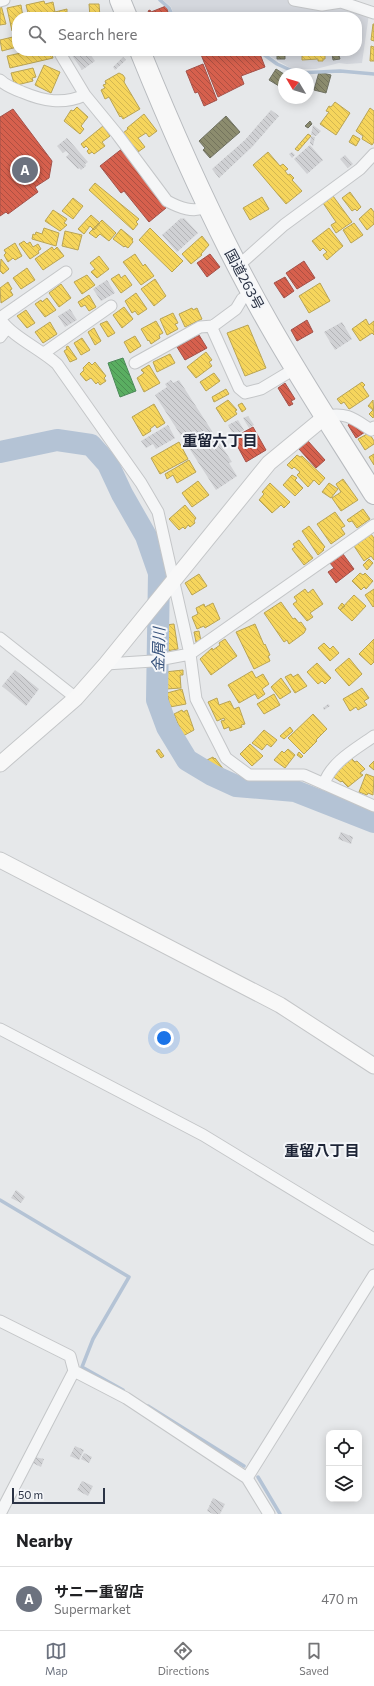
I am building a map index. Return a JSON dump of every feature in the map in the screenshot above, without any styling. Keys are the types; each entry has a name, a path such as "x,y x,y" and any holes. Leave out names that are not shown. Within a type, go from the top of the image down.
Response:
{"highway":[{"path":"120,0 124,12"},
{"name":"国道263号","path":"142,56 207,207 269,325 374,494"}],"street":[{"path":"0,1 4,0"},
{"path":"294,0 322,6 341,2 374,13"},
{"path":"62,56 84,95 117,134 167,201 178,208 199,211 207,207"},
{"path":"0,80 9,87 43,100 59,102 76,99 84,95"},
{"path":"238,266 284,225 360,169 374,154"},
{"path":"66,272 0,319 3,333 44,353 57,364 141,483 158,512 190,654 196,699 226,758 249,775 304,775 374,806"},
{"path":"135,363 200,327 211,326 236,309 242,299 252,292"},
{"path":"44,353 111,306"},
{"path":"211,326 239,388 245,393 261,389 296,368"},
{"path":"0,764 76,698 153,607 269,463 326,416 338,414 349,416 371,430 374,427"},
{"path":"106,664 153,661 190,654 374,525"},
{"path":"0,638 76,698"},
{"path":"324,784 327,776 344,757 374,736"},
{"path":"0,860 280,1005 374,1066"},
{"path":"0,1029 203,1135 374,1239"},
{"path":"247,1478 374,1275"},
{"path":"0,1321 70,1356 74,1371 0,1514"},
{"path":"74,1371 126,1398 247,1478 269,1514"}],"shaded area":[{"path":"163,0 288,0 322,8 343,6 369,14 362,63 339,63 314,69 290,68 270,56 362,56 362,12 173,12 171,7"}],"building: Homes":[{"path":"44,1 45,4 53,2 55,12 28,12 26,5"},
{"path":"89,4 99,4 100,12 90,12"},
{"path":"1,5 6,24 0,25 0,6"},
{"path":"21,5 22,12 12,12 12,31 7,8"},
{"path":"67,9 67,12 55,12"},
{"path":"374,24 374,41 371,40"},
{"path":"12,37 12,48 2,51 0,40"},
{"path":"371,46 374,47 374,61 370,61"},
{"path":"7,56 52,56 53,58 10,68"},
{"path":"302,56 325,56 323,61 318,61 318,59 302,60"},
{"path":"44,65 60,72 51,93 35,85"},
{"path":"33,68 36,77 32,78 33,81 17,85 16,82 14,83 11,73"},
{"path":"119,73 125,78 124,82 140,109 123,119 121,116 120,117 109,97 105,99 101,90 105,88 103,85 106,84 105,81"},
{"path":"335,102 350,113 336,135 320,124 329,112 326,111 329,106 331,107"},
{"path":"77,107 88,117 81,126 84,129 80,134 64,121 71,110 73,111"},
{"path":"370,108 374,111 374,142 372,145 362,139 363,136 356,131"},
{"path":"144,114 157,131 149,137 146,133 138,138 145,147 138,152 123,133"},
{"path":"103,126 110,136 102,142 105,146 94,154 92,152 89,154 87,151 89,149 86,146 84,148 81,144"},
{"path":"308,134 311,136 298,151 295,149"},
{"path":"353,135 360,139 356,146 349,142"},
{"path":"268,152 280,166 283,164 288,169 285,171 288,175 290,174 294,178 292,180 302,191 286,204 253,165"},
{"path":"95,183 139,219 136,222 138,224 133,230 89,190"},
{"path":"350,192 361,207 357,211 355,209 352,211 342,198"},
{"path":"333,196 352,222 336,233 331,225 336,222 323,203"},
{"path":"262,197 269,209 250,220 243,208"},
{"path":"73,198 83,206 73,219 62,211"},
{"path":"371,208 374,212 374,224 367,230 359,219"},
{"path":"53,210 67,219 64,223 67,225 60,231 45,221"},
{"path":"91,215 100,223 94,230 90,226 84,234 78,229"},
{"path":"102,220 116,233 109,241 100,234 96,238 89,233"},
{"path":"354,223 363,235 351,243 343,230"},
{"path":"44,228 59,233 56,246 32,239 33,234 35,235 36,232 42,234"},
{"path":"150,228 183,261 172,272 139,240"},
{"path":"329,228 343,246 327,260 323,255 327,252 323,248 320,251 312,241"},
{"path":"121,229 133,239 133,242 128,248 125,246 124,247 113,239"},
{"path":"65,231 82,235 78,250 62,246"},
{"path":"202,236 209,245 201,254 202,255 191,264 182,254"},
{"path":"24,241 27,244 30,242 33,247 38,244 41,249 38,251 39,253 30,259 19,244"},
{"path":"15,243 22,256 15,260 13,258 8,262 4,255 6,253 4,250"},
{"path":"52,247 54,250 57,247 64,256 43,270 35,259"},
{"path":"135,254 143,266 145,264 154,276 141,285 123,262"},
{"path":"99,256 109,269 97,278 91,272 95,269 90,263"},
{"path":"1,259 9,269 3,274 0,271"},
{"path":"27,268 35,280 21,289 13,278"},
{"path":"119,274 121,278 125,275 132,285 121,293 111,279"},
{"path":"87,275 95,285 82,294 74,282"},
{"path":"155,279 166,296 154,306 141,289"},
{"path":"8,282 12,289 10,290 13,295 1,303 0,288"},
{"path":"320,283 330,301 309,313 299,296"},
{"path":"61,284 71,298 59,307 49,293"},
{"path":"136,293 147,309 138,315 135,311 132,313 125,301"},
{"path":"89,295 96,307 89,311 85,305 81,307 78,302"},
{"path":"47,298 56,310 45,317 35,304 41,300 42,302"},
{"path":"124,307 133,319 122,328 113,315"},
{"path":"192,308 193,310 197,308 202,319 185,327 179,314"},
{"path":"26,310 35,323 27,328 17,316"},
{"path":"173,313 178,323 175,324 178,329 167,335 160,319"},
{"path":"366,319 369,325 374,321 374,335 372,333 360,341 352,329"},
{"path":"107,321 115,333 108,337 100,324"},
{"path":"156,321 163,333 159,335 160,338 151,344 141,329"},
{"path":"50,322 57,334 43,343 35,332"},
{"path":"248,325 266,368 245,376 227,333"},
{"path":"94,328 101,341 95,345 88,332"},
{"path":"135,336 141,346 130,353 124,342"},
{"path":"82,338 90,350 81,355 74,343"},
{"path":"68,346 77,359 70,362 64,351"},
{"path":"206,352 212,360 209,362 212,366 196,378 187,367"},
{"path":"170,354 175,363 157,372 153,362"},
{"path":"89,362 92,365 95,362 106,376 104,378 106,381 100,385 98,382 96,384 91,378 86,381 80,374"},
{"path":"149,365 160,383 144,392 137,378 144,373 141,370"},
{"path":"214,373 220,381 206,391 200,382"},
{"path":"362,382 365,385 363,387 369,396 349,409 344,402 341,404 337,399"},
{"path":"226,389 229,394 214,402 212,397"},
{"path":"228,400 237,410 235,411 237,414 225,422 216,408"},
{"path":"373,400 374,416 373,418 369,414 373,410 368,406"},
{"path":"242,403 246,409 242,412 238,405"},
{"path":"154,404 165,423 157,428 155,425 150,429 151,431 143,436 132,417"},
{"path":"369,433 374,441 374,444 365,450 358,439"},
{"path":"179,442 188,459 160,474 151,458"},
{"path":"374,454 374,465 369,457"},
{"path":"297,455 300,457 302,456 325,478 319,485 314,480 308,487 297,475 300,472 294,467 292,469 287,465"},
{"path":"189,460 196,472 177,483 173,475 167,479 165,474"},
{"path":"292,475 297,478 295,480 303,488 295,496 283,485"},
{"path":"343,479 358,500 341,511 332,498 341,492 336,484"},
{"path":"198,481 209,495 192,507 182,493"},
{"path":"270,483 290,502 284,508 281,505 272,513 259,500 264,494 262,492"},
{"path":"329,483 338,489 331,498 322,492"},
{"path":"185,505 196,518 194,521 195,523 190,527 188,525 185,529 183,527 179,530 169,519"},
{"path":"363,509 370,519 357,528 352,521 349,522 347,520"},
{"path":"335,512 345,526 341,528 345,534 331,544 317,524"},
{"path":"309,526 325,547 323,549 324,550 318,555 302,531"},
{"path":"371,534 374,538 374,560 371,556 364,561 354,546"},
{"path":"299,540 313,558 304,565 292,549 295,547 293,544"},
{"path":"369,559 373,563 367,570 363,565"},
{"path":"360,573 363,575 365,573 373,581 366,589 364,587 361,590 352,581"},
{"path":"199,574 207,586 192,595 185,583"},
{"path":"305,589 308,593 313,589 323,604 310,613 313,617 307,621 293,604 297,601 294,597"},
{"path":"374,589 374,606 373,607 365,595"},
{"path":"354,595 366,606 352,621 340,610"},
{"path":"281,602 293,619 295,618 299,623 301,622 306,629 304,633 289,644 287,640 284,642 264,613"},
{"path":"213,603 220,619 205,628 204,626 197,629 192,617 198,614 196,608 204,604 205,607"},
{"path":"342,603 345,606 340,610 338,608"},
{"path":"174,624 178,649 166,651 164,637 167,637 165,625"},
{"path":"255,624 270,655 268,656 270,661 254,669 236,632"},
{"path":"199,631 201,641 196,642 194,632"},
{"path":"225,639 237,656 211,675 200,659 212,648 213,650 220,645 219,643"},
{"path":"374,639 374,662 371,665 359,654"},
{"path":"324,643 330,649 333,646 339,653 330,661 318,648"},
{"path":"349,658 362,674 349,686 335,670"},
{"path":"317,663 331,678 325,684 322,681 318,684 307,672"},
{"path":"183,670 183,675 180,675 181,688 166,689 165,672"},
{"path":"252,671 256,678 263,674 269,684 262,689 265,694 258,699 255,694 239,703 228,685"},
{"path":"291,674 293,677 298,674 307,686 295,693 285,677"},
{"path":"281,678 291,692 280,699 271,687"},
{"path":"362,688 369,698 364,701 367,705 358,710 356,707 350,711 343,699"},
{"path":"182,689 186,704 170,707 167,693"},
{"path":"274,694 280,705 264,714 257,704"},
{"path":"217,698 219,705 230,701 234,709 239,707 245,724 241,725 242,727 230,731 229,727 224,729 221,721 225,720 224,718 217,721 208,702"},
{"path":"182,710 183,712 187,710 194,730 183,736 174,714"},
{"path":"313,714 327,729 304,754 288,738"},
{"path":"290,727 293,731 284,739 280,736"},
{"path":"264,730 277,740 271,747 267,744 262,750 252,743"},
{"path":"250,744 263,756 252,766 240,754"},
{"path":"159,749 164,756 161,758 156,751"},
{"path":"288,749 295,755 285,768 274,760 282,751 284,753"},
{"path":"299,752 303,756 301,758 297,755"},
{"path":"213,757 224,770 219,773 217,771 213,773 207,760"},
{"path":"351,758 355,762 357,761 365,769 360,773 363,775 348,787 342,781 341,782 332,776"},
{"path":"374,761 374,770 369,766"},
{"path":"366,774 374,777 373,795 368,793 367,795 359,792"}],"building: Shops":[{"path":"166,6 168,12 151,12"},
{"path":"202,56 261,56 265,67 241,76 244,84 218,97"},
{"path":"203,64 217,100 204,106 198,92 195,93 186,71"},
{"path":"13,109 52,161 49,178 35,187 38,192 8,214 6,212 0,216 0,117"},
{"path":"123,148 144,174 141,176 166,208 149,222 124,191 121,193 100,166"},
{"path":"210,254 220,267 207,277 197,263"},
{"path":"304,261 315,278 297,289 286,273"},
{"path":"285,277 294,291 284,298 274,283"},
{"path":"307,320 313,332 297,341 291,330"},
{"path":"199,335 207,348 185,360 177,347"},
{"path":"285,383 295,399 291,401 293,404 289,406 278,388"},
{"path":"352,422 365,432 356,438 348,425"},
{"path":"253,427 266,450 246,462 233,438"},
{"path":"308,441 325,460 316,468 299,449"},
{"path":"343,554 354,569 336,583 328,572 334,568 330,563"}],"building: Public":[{"path":"123,358 136,391 120,397 108,363"}],"building: Industry":[{"path":"277,56 285,56 285,59 277,59"},
{"path":"332,56 339,56 340,59 333,60"},
{"path":"276,69 278,70 278,85 269,80"},
{"path":"319,72 331,75 326,93 314,90"},
{"path":"226,116 240,132 210,158 203,150 205,148 199,141"},
{"path":"310,121 312,124 308,128 305,126"}],"building: Other":[{"path":"72,56 92,56 95,61 82,70"},
{"path":"123,57 126,60 115,70 113,67"},
{"path":"271,110 279,116 252,147 219,178 212,169 245,140"},
{"path":"313,125 321,131 316,136 311,135"},
{"path":"311,136 315,137 313,146 310,143"},
{"path":"67,138 88,162 81,170 79,168 78,169 66,157 69,154 66,151 63,153 57,146"},
{"path":"310,145 323,160 307,174 294,159"},
{"path":"292,152 295,155 292,158 289,154"},
{"path":"345,155 353,164 348,168 340,159"},
{"path":"181,218 184,218 198,233 177,252 162,235"},
{"path":"107,280 115,293 101,301 93,289"},
{"path":"70,309 77,320 65,327 58,316"},
{"path":"342,322 352,339 335,350 324,332"},
{"path":"171,380 173,383 179,380 232,462 229,463 237,476 216,490 155,395 167,387 165,384"},
{"path":"248,416 254,425 249,428 243,418"},
{"path":"238,420 244,430 234,436 228,425"},
{"path":"168,425 175,438 156,449 153,444 146,448 141,441"},
{"path":"15,670 39,689 26,706 2,686"},
{"path":"328,704 330,706 324,710 323,708"},
{"path":"341,832 353,837 351,844 338,839"},
{"path":"16,1190 25,1197 21,1203 11,1198"},
{"path":"75,1446 84,1450 79,1460 70,1456"},
{"path":"84,1453 92,1457 89,1463 81,1459"},
{"path":"35,1457 44,1459 41,1467 33,1463"},
{"path":"82,1481 93,1486 88,1496 77,1490"},
{"path":"213,1498 225,1504 220,1514 213,1514 207,1511"}],"waterway":[{"path":"160,0 169,8 171,12"},
{"path":"266,56 277,64 297,73 340,71 374,74"},
{"name":"金屑川","path":"0,452 57,440 91,445 108,464 122,494 146,536 159,573 157,700 167,727 187,760 212,775 236,786 295,791 374,822"},
{"path":"0,1200 129,1277 93,1339 82,1367 123,1390"},
{"path":"148,1406 244,1466"},
{"path":"258,1477 280,1514"}],"place":[{"name":"サニー重留店","path":"25,170"}],"district":[{"name":"重留六丁目","path":"220,440"},
{"name":"重留八丁目","path":"322,1150"}]}
